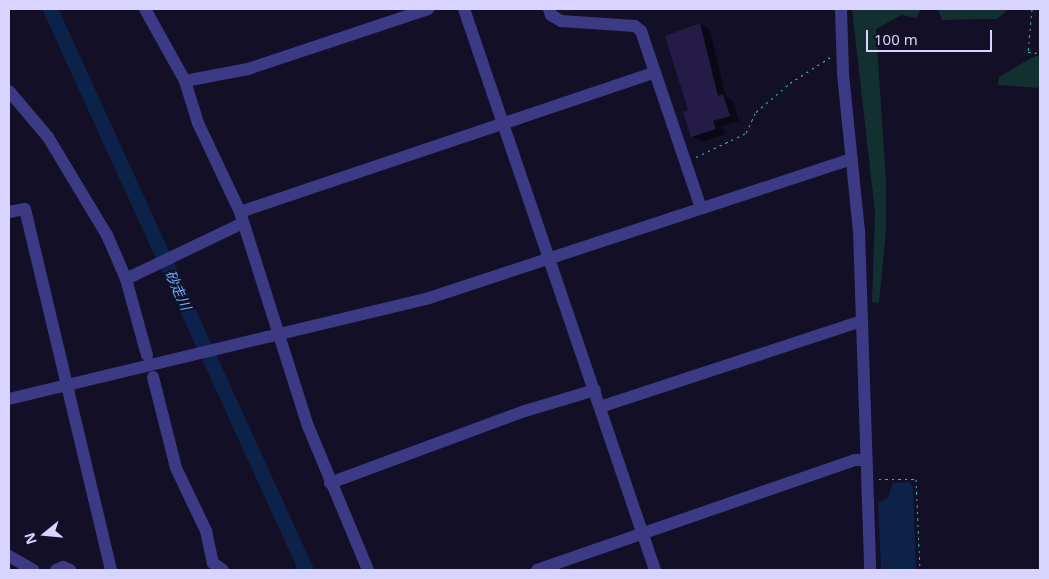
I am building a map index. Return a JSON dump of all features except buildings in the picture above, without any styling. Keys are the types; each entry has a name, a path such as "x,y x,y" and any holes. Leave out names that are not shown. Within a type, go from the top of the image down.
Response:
{"street":[{"path":"145,9 184,81 198,123 240,218 278,336 330,483 368,570"},
{"path":"184,81 248,69 428,9"},
{"path":"464,9 655,570"},
{"path":"549,9 551,15 562,21 635,26 641,31 684,163 701,208"},
{"path":"841,9 842,54 859,231 870,570"},
{"path":"126,279 240,218 654,73"},
{"path":"9,91 48,137 107,235 126,279 147,355"},
{"path":"9,399 426,299 852,159"},
{"path":"9,212 25,209 111,570"},
{"path":"600,407 861,321"},
{"path":"152,377 167,422 176,468 206,531 213,562 222,570"},
{"path":"330,483 526,411 595,390"},
{"path":"537,570 855,460 866,460"},
{"path":"9,556 33,570"},
{"path":"56,570 63,567 70,570"}],"path":[{"path":"1032,9 1028,52 1040,53"},
{"path":"684,163 746,132 756,112 790,83 828,59 842,54"},
{"path":"866,479 916,479 920,570"}],"green space":[{"path":"852,9 921,9 916,18 902,15 876,29 886,181 886,230 879,303 872,302 875,212"},
{"path":"938,9 1009,9 997,19 942,20"},
{"path":"1035,56 1040,56 1040,88 998,85 999,77"}],"water":[{"path":"910,482 913,488 916,570 881,570 878,503 888,497 893,483"}],"waterway":[{"name":"砂走川","path":"50,9 306,570"}]}
